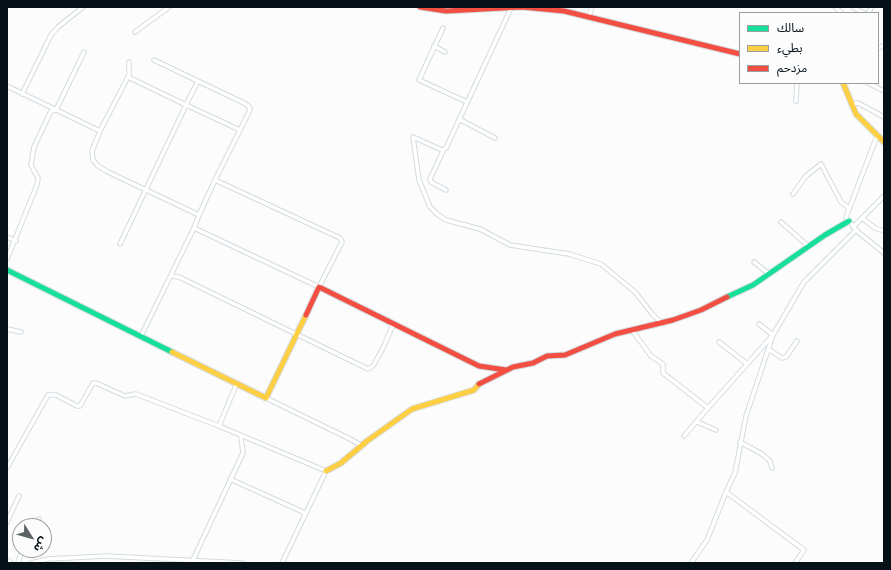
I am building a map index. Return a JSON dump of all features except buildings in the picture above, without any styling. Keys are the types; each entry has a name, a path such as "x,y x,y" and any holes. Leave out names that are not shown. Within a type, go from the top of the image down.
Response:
{"street":[{"path":"22,94 51,35 58,27 83,7"},
{"path":"135,32 169,7"},
{"path":"420,7 446,11 510,8 564,11 589,16 668,38 739,54"},
{"path":"589,16 592,7"},
{"path":"446,190 431,182 430,179 510,8"},
{"path":"443,28 419,80 467,102"},
{"path":"434,46 445,52"},
{"path":"7,259 16,241 37,185 38,178 31,165 34,147 51,111 56,110 84,52"},
{"path":"142,336 194,228 215,180 249,112 249,106 154,60"},
{"path":"129,62 130,68 128,77 100,131 92,154 96,164 145,190 199,215"},
{"path":"128,77 240,130"},
{"path":"120,244 198,81"},
{"path":"796,101 797,84"},
{"path":"843,84 856,114 884,142"},
{"path":"870,84 884,91"},
{"path":"7,86 100,131"},
{"path":"851,104 858,103 884,117"},
{"path":"459,119 495,138"},
{"path":"877,136 846,218 855,229 884,252"},
{"path":"444,149 442,150 413,137 419,180 430,207 437,214 446,220 480,229 510,245 570,254 601,264 635,292 653,315 662,323"},
{"path":"793,194 806,176 821,164 841,202 849,208"},
{"path":"215,180 340,238 342,242 266,398"},
{"path":"690,563 707,540 735,473 746,416 773,335 804,282 855,229 862,218 884,196"},
{"path":"862,218 875,228 884,231"},
{"path":"282,563 326,471 341,463 412,409 474,390 480,384 506,370 533,363 547,356 565,355 602,338 662,323 701,310 741,292 808,246 849,221"},
{"path":"781,222 808,246"},
{"path":"194,228 319,287 479,366 506,370"},
{"path":"7,237 16,241"},
{"path":"754,262 769,274"},
{"path":"7,270 348,438 359,444 361,447"},
{"path":"171,276 179,277 368,369 373,366 385,343 392,327 391,322"},
{"path":"759,324 773,335"},
{"path":"7,329 21,332"},
{"path":"632,330 651,356 663,364 663,373 708,408"},
{"path":"684,436 773,335"},
{"path":"768,349 782,358 786,357 797,341"},
{"path":"719,342 746,364"},
{"path":"7,468 48,395 56,395 77,406 80,406 93,383 125,396 136,394 219,426 241,437 326,471"},
{"path":"219,426 237,383"},
{"path":"697,422 716,430"},
{"path":"192,560 243,453 241,437"},
{"path":"740,442 762,454 770,461 772,468"},
{"path":"230,479 303,512 305,515"},
{"path":"726,492 804,550 795,563"},
{"path":"7,522 19,496"},
{"path":"32,563 48,559 106,556 242,563"},
{"path":"7,560 11,563"}],"traffic: fast":[{"path":"727,297 753,285 825,235 849,221"},
{"path":"7,270 172,352"}],"traffic: slow":[{"path":"843,84 856,114 884,142"},
{"path":"172,352 266,398 306,315"},
{"path":"326,471 341,463 367,441 412,409 474,390 479,384"}],"traffic: jam":[{"path":"420,7 446,11 522,7 564,11 739,54"},
{"path":"306,315 319,287 479,366 506,370"},
{"path":"479,384 513,367 533,363 547,356 565,355 615,334 673,320 701,310 727,297"}]}
